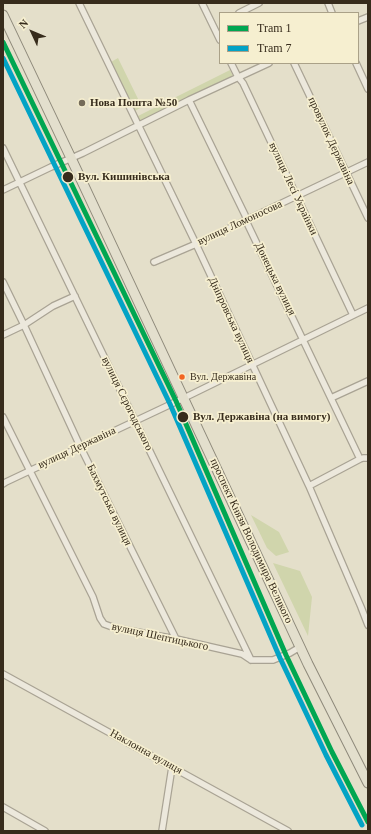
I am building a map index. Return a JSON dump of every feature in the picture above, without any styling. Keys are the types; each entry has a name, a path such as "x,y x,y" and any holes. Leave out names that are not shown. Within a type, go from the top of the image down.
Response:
{"main road":[{"name":"проспект Князя Володимира Великого","path":"3,15 72,158 300,647 368,783"}],"street":[{"name":"Дніпровська вулиця","path":"79,3 196,244 309,486 366,613 368,625"},
{"path":"202,3 219,38"},
{"path":"241,12 259,3"},
{"path":"212,24 219,22"},
{"name":"вулиця Лесі Українки","path":"232,64 238,77 243,83 353,315"},
{"path":"3,190 267,64"},
{"name":"провулок Державіна","path":"294,64 368,218"},
{"path":"356,64 368,89"},
{"name":"Донецька вулиця","path":"189,100 360,459"},
{"name":"вулиця Сєрогодського","path":"3,148 251,660"},
{"name":"вулиця Ломоносова","path":"154,262 196,244 368,162"},
{"name":"Бахмутська вулиця","path":"3,282 80,446 176,639"},
{"path":"3,335 53,306 75,296"},
{"name":"вулиця Державіна","path":"3,484 368,308"},
{"path":"331,398 368,380"},
{"path":"3,417 30,470"},
{"path":"309,486 360,459 368,458"},
{"name":"вулиця Шептицького","path":"30,470 93,597 100,618 104,624 115,628 176,639 242,654 251,660 273,660 300,647"},
{"name":"Наклонна вулиця","path":"3,674 288,831"},
{"path":"162,831 172,767"},
{"path":"3,807 45,831"}],"green space":[{"path":"118,58 142,107 135,111 111,62"},
{"path":"230,70 233,76 140,121 138,116"},
{"path":"251,515 279,532 289,552 276,556 267,548"},
{"path":"273,563 300,571 312,597 308,636"}],"tram line":[{"name":"1","path":"3,42 176,401 286,655 332,752 368,822"},
{"name":"7","path":"3,58 170,404 280,658 326,755 362,825"}],"place":[{"name":"Нова Пошта №50","path":"82,103"},
{"name":"Вул. Кишинівська","path":"68,177"},
{"name":"Вул. Державіна","path":"182,377"},
{"name":"Вул. Державіна (на вимогу)","path":"183,417"}]}
